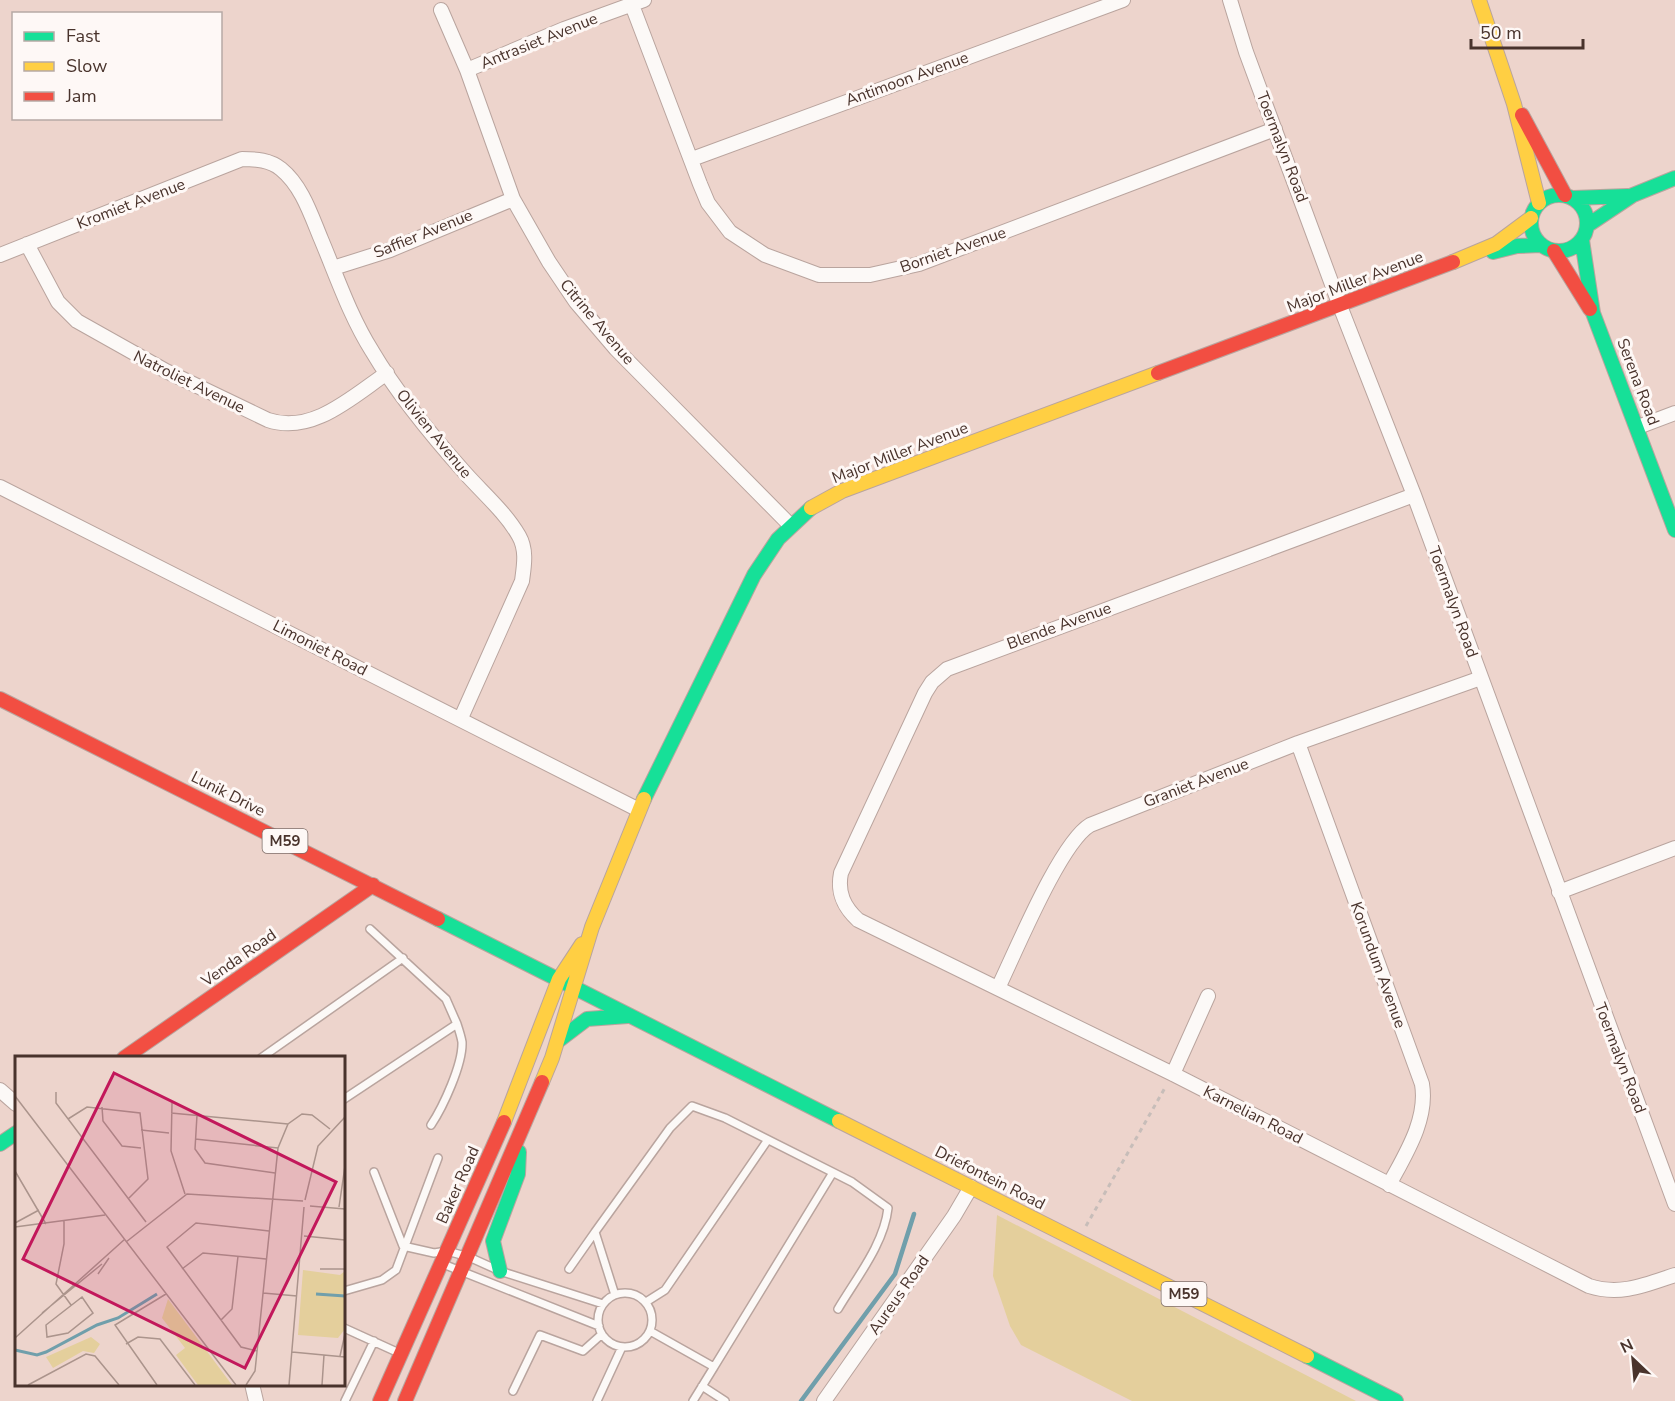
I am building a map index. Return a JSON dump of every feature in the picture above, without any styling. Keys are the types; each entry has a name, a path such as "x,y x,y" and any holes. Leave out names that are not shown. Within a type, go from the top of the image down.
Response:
{"main road":[{"path":"1479,0 1514,104 1539,203"},
{"path":"1514,104 1569,196 1585,210 1588,225 1582,240 1574,247 1548,248 1535,238 1531,218 1539,203 1550,196 1569,196 1633,195"},
{"path":"1588,225 1633,195 1675,178"},
{"name":"Major Miller Avenue","path":"568,984 639,810 754,575 790,525 821,501 842,491 1449,264 1496,244 1531,218"},
{"name":"Serena Road","path":"1582,240 1593,313 1675,530"},
{"name":"Major Miller Avenue","path":"1449,264 1517,246 1548,248"},
{"name":"Serena Road","path":"1548,248 1593,313"},
{"name":"Lunik Drive","path":"0,699 373,885 459,933 568,984"},
{"name":"Venda Road","path":"138,1053 373,885"},
{"path":"405,1401 469,1257 558,1041 568,984"},
{"name":"Driefontein Road","path":"568,984 1396,1401"},
{"name":"Baker Road","path":"380,1401 402,1354 441,1256 568,984"},
{"path":"558,1041 587,1019 629,1016"},
{"path":"0,1144 15,1133"},
{"path":"500,1271 493,1241 518,1174 519,1138"}],"street":[{"name":"Antimoon Avenue","path":"692,159 1123,0"},
{"name":"Toermalyn Road","path":"1230,0 1246,52 1340,306 1414,495 1675,1204"},
{"name":"Borniet Avenue","path":"638,2 708,203 719,221 746,245 803,270 830,277 882,273 919,264 1275,129"},
{"name":"Antrasiet Avenue","path":"467,70 564,29 638,2"},
{"name":"Citrine Avenue","path":"441,10 467,70 513,199 549,262 590,319 790,525"},
{"name":"Kromiet Avenue","path":"0,255 242,159 263,160"},
{"name":"Olivien Avenue","path":"263,160 279,167 299,191 356,323 387,374 437,441 494,505 518,535 522,544 524,562 519,589 461,718"},
{"name":"Saffier Avenue","path":"333,268 390,250 513,199"},
{"name":"Natroliet Avenue","path":"27,243 58,302 77,321 166,371 268,420 295,424 319,417 387,374"},
{"path":"1638,427 1675,413"},
{"name":"Limoniet Road","path":"0,487 461,718 639,810"},
{"name":"Blende Avenue","path":"842,899 839,883 841,873 926,693 932,682 946,669 1414,495"},
{"name":"Graniet Avenue","path":"998,987 1062,857 1079,831 1298,743 1481,678"},
{"name":"Korundum Avenue","path":"1298,743 1422,1084 1424,1106 1420,1120 1389,1185"},
{"path":"1559,892 1675,848"},
{"name":"Karnelian Road","path":"842,899 858,920 1173,1074 1596,1288 1614,1292 1635,1289 1675,1275"},
{"path":"1173,1074 1208,996"},
{"path":"0,1090 15,1103"},
{"name":"Aureus Road","path":"824,1401 972,1187"},
{"path":"252,1386 256,1401"}],"lane":[{"path":"370,929 446,999 457,1024 462,1041 461,1052 442,1108 431,1125"},
{"path":"264,1056 403,958"},
{"path":"345,1098 457,1024"},
{"path":"569,1269 669,1128 692,1106 725,1118 832,1174 852,1182 888,1208 886,1225 877,1244 838,1308"},
{"path":"646,1302 665,1290 767,1141"},
{"path":"345,1291 390,1276 396,1270 403,1246 438,1158"},
{"path":"374,1172 403,1246"},
{"path":"693,1401 832,1174"},
{"path":"595,1232 615,1294"},
{"path":"403,1246 441,1256 469,1257 500,1271 603,1304"},
{"path":"441,1256 463,1271 600,1330 607,1340 622,1347 638,1344 650,1332 652,1316 646,1302 632,1293 615,1294 603,1304 600,1311 600,1330 584,1352 540,1335 513,1391"},
{"path":"345,1328 402,1354"},
{"path":"650,1332 714,1367"},
{"path":"345,1401 374,1341"},
{"path":"597,1401 622,1347"},
{"path":"702,1386 725,1401"}],"path":[{"path":"1077,1241 1173,1074"}],"shaded area":[{"path":"997,1215 1356,1401 1132,1401 1021,1345 1010,1326 993,1276"}],"waterway":[{"path":"801,1401 895,1274 914,1214"}],"traffic: fast":[{"path":"1588,225 1633,195 1675,178"},
{"path":"1553,195 1565,195 1575,199 1583,207 1587,223 1583,239 1575,247 1565,251 1553,251 1543,247 1535,239 1531,229 1531,217 1535,207 1543,199 1553,195"},
{"path":"1573,198 1628,196"},
{"path":"1582,240 1593,313 1675,530"},
{"path":"1493,252 1517,246 1541,245"},
{"path":"644,799 754,575 778,539 811,508"},
{"path":"438,919 839,1121"},
{"path":"558,1041 587,1019 628,1016"},
{"path":"0,1144 15,1134"},
{"path":"500,1271 493,1241 518,1174 519,1152"},
{"path":"1307,1356 1396,1401"}],"traffic: slow":[{"path":"1479,0 1514,104 1539,203"},
{"path":"1453,262 1496,244 1531,218"},
{"path":"811,508 842,491 1158,373"},
{"path":"542,1082 552,1058 592,927 644,799"},
{"path":"504,1122 559,979 582,944"},
{"path":"839,1121 1307,1356"}],"traffic: jam":[{"path":"1522,115 1565,195"},
{"path":"1554,251 1590,309"},
{"path":"1158,373 1453,262"},
{"path":"0,699 438,919"},
{"path":"127,1056 373,885"},
{"path":"405,1401 542,1082"},
{"path":"380,1401 504,1122"}]}
